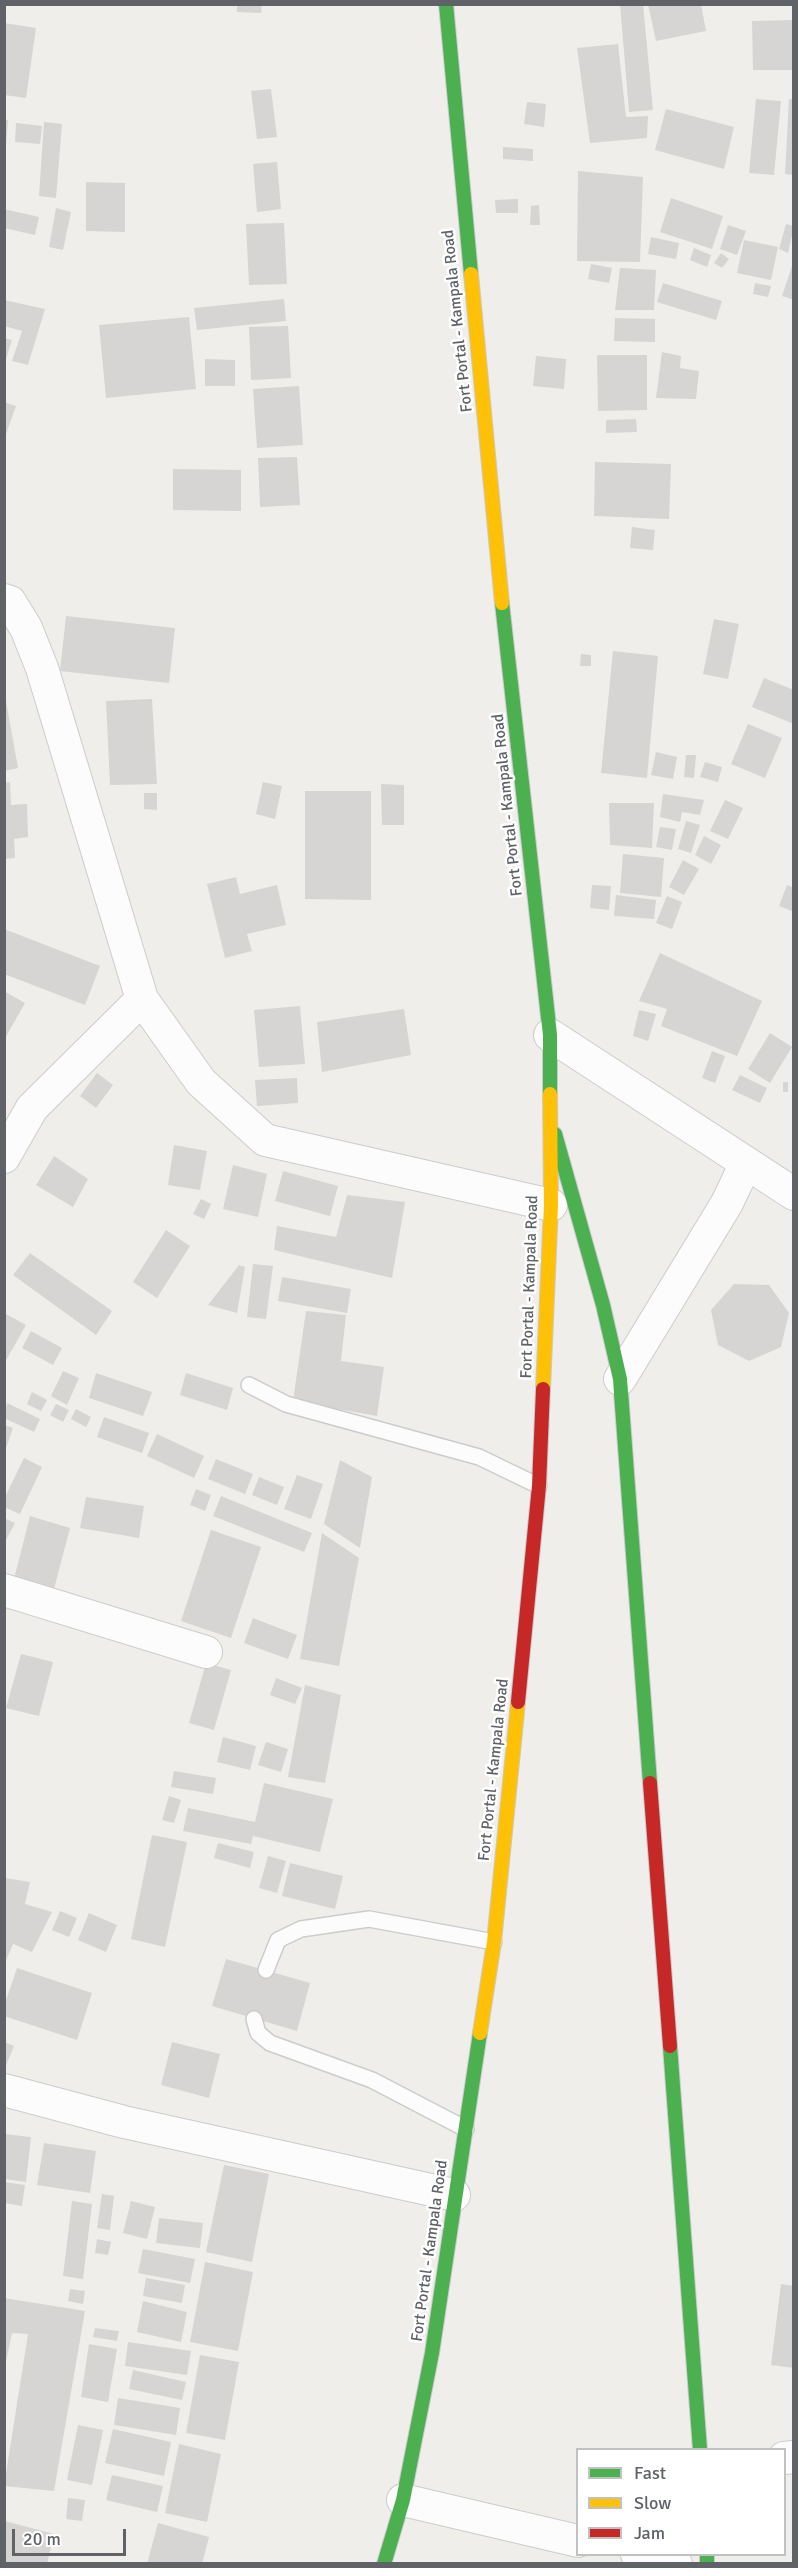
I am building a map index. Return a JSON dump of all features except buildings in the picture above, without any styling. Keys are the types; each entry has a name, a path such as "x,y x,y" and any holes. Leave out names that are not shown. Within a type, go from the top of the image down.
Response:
{"main road":[{"name":"Fort Portal - Kampala Road","path":"384,2564 403,2500 432,2353 454,2195 494,1942 539,1486 550,1204 550,1035 496,541 446,4"},
{"path":"549,1112 603,1305 620,1379 700,2448"}],"street":[{"path":"4,600 9,602 26,628 42,668 142,999 201,1082 265,1140 550,1204"},
{"path":"4,1157 32,1108 142,999"},
{"path":"550,1035 794,1194"},
{"path":"620,1379 727,1203 746,1163"},
{"path":"4,1590 206,1652"},
{"path":"4,2090 124,2122 454,2195"},
{"path":"403,2500 576,2541"},
{"path":"645,2556 676,2564"}],"lane":[{"path":"249,1385 286,1404 479,1457 539,1486"},
{"path":"266,1970 278,1940 301,1929 369,1919 494,1942"},
{"path":"254,2019 258,2033 270,2043 372,2080 466,2128"}],"traffic: fast":[{"path":"446,4 471,274"},
{"path":"502,603 550,1035 550,1094"},
{"path":"555,1134 603,1305 620,1379 650,1783"},
{"path":"384,2564 403,2500 432,2353 480,2033"},
{"path":"670,2046 700,2448"},
{"path":"707,2556 707,2564"}],"traffic: slow":[{"path":"471,274 502,603"},
{"path":"543,1389 551,1205 550,1094"},
{"path":"480,2033 494,1942 518,1702"}],"traffic: jam":[{"path":"518,1702 539,1486 543,1389"},
{"path":"650,1783 670,2046"}]}
